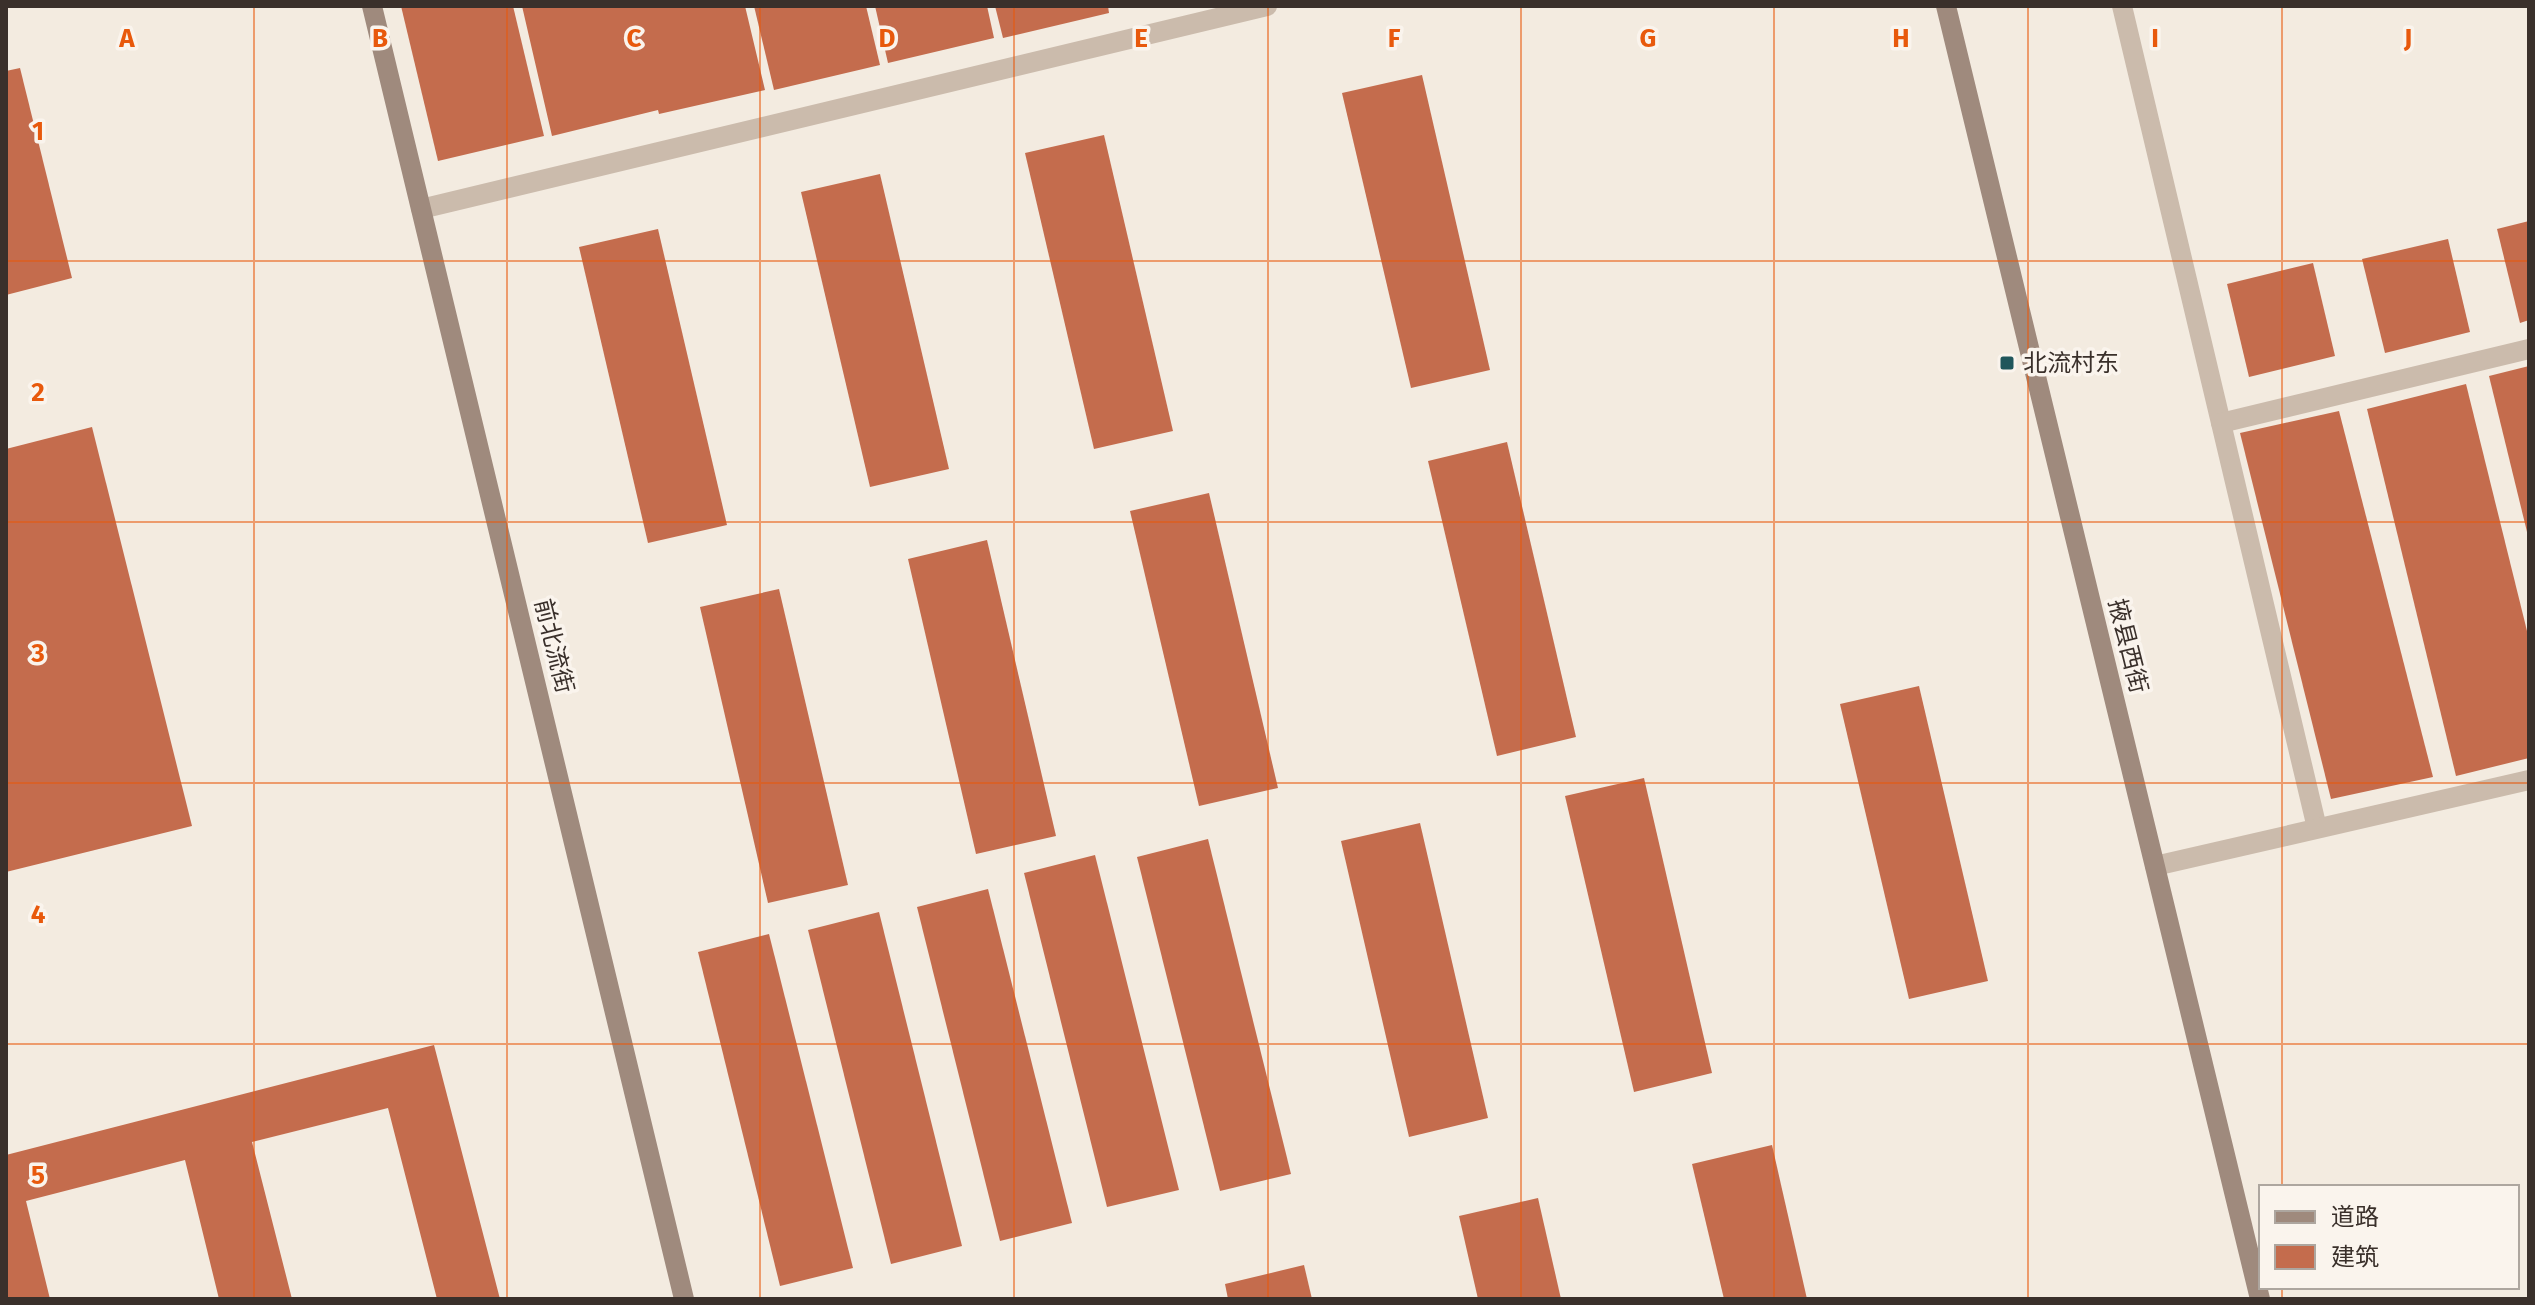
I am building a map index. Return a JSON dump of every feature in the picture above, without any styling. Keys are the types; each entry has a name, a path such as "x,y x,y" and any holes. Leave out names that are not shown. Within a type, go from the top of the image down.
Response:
{"street":[{"name":"前北流街","path":"372,6 684,1299"},
{"path":"421,209 1267,6"},
{"name":"掖县西街","path":"1946,6 2260,1299"},
{"path":"2122,6 2317,828"},
{"path":"2221,423 2529,349"},
{"path":"2155,866 2529,780"}],"building":[{"path":"401,6 513,6 544,136 438,161"},
{"path":"522,6 745,6 765,90 659,114 658,110 552,136"},
{"path":"754,6 866,6 880,65 774,90"},
{"path":"875,6 987,6 994,38 888,63"},
{"path":"995,6 1108,6 1109,13 1003,38"},
{"path":"20,68 72,278 6,295 6,71"},
{"path":"1422,75 1490,370 1411,388 1342,93"},
{"path":"1104,135 1173,431 1094,449 1025,153"},
{"path":"880,174 949,469 870,487 801,192"},
{"path":"2529,221 2529,320 2520,323 2497,229"},
{"path":"658,229 727,525 648,543 579,247"},
{"path":"2448,239 2470,332 2385,353 2362,259"},
{"path":"2313,263 2335,356 2249,377 2227,284"},
{"path":"2529,366 2529,536 2528,536 2489,376"},
{"path":"2466,384 2529,639 2529,758 2456,776 2367,409"},
{"path":"2339,411 2433,777 2331,799 2240,433"},
{"path":"92,427 192,826 6,872 6,449"},
{"path":"1507,442 1576,737 1497,756 1428,461"},
{"path":"1209,493 1278,788 1199,806 1130,511"},
{"path":"987,540 1056,836 976,854 908,559"},
{"path":"779,589 848,885 768,903 700,607"},
{"path":"1919,686 1988,981 1909,999 1840,704"},
{"path":"1644,778 1712,1073 1634,1092 1565,796"},
{"path":"1420,823 1488,1118 1409,1137 1341,841"},
{"path":"1208,839 1291,1174 1220,1191 1137,857"},
{"path":"1095,855 1179,1190 1107,1207 1024,873"},
{"path":"988,889 1072,1223 1000,1241 917,907"},
{"path":"879,912 962,1246 891,1264 808,930"},
{"path":"769,934 853,1268 780,1286 698,952"},
{"path":"434,1045 500,1299 437,1299 388,1108 252,1142 292,1299 219,1299 185,1160 26,1201 50,1299 6,1299 6,1155"},
{"path":"1772,1145 1807,1299 1724,1299 1692,1164"},
{"path":"1538,1198 1561,1299 1478,1299 1459,1216"},
{"path":"1304,1265 1312,1299 1228,1299 1225,1284"}],"place":[{"name":"北流村东","path":"2007,363"}]}
